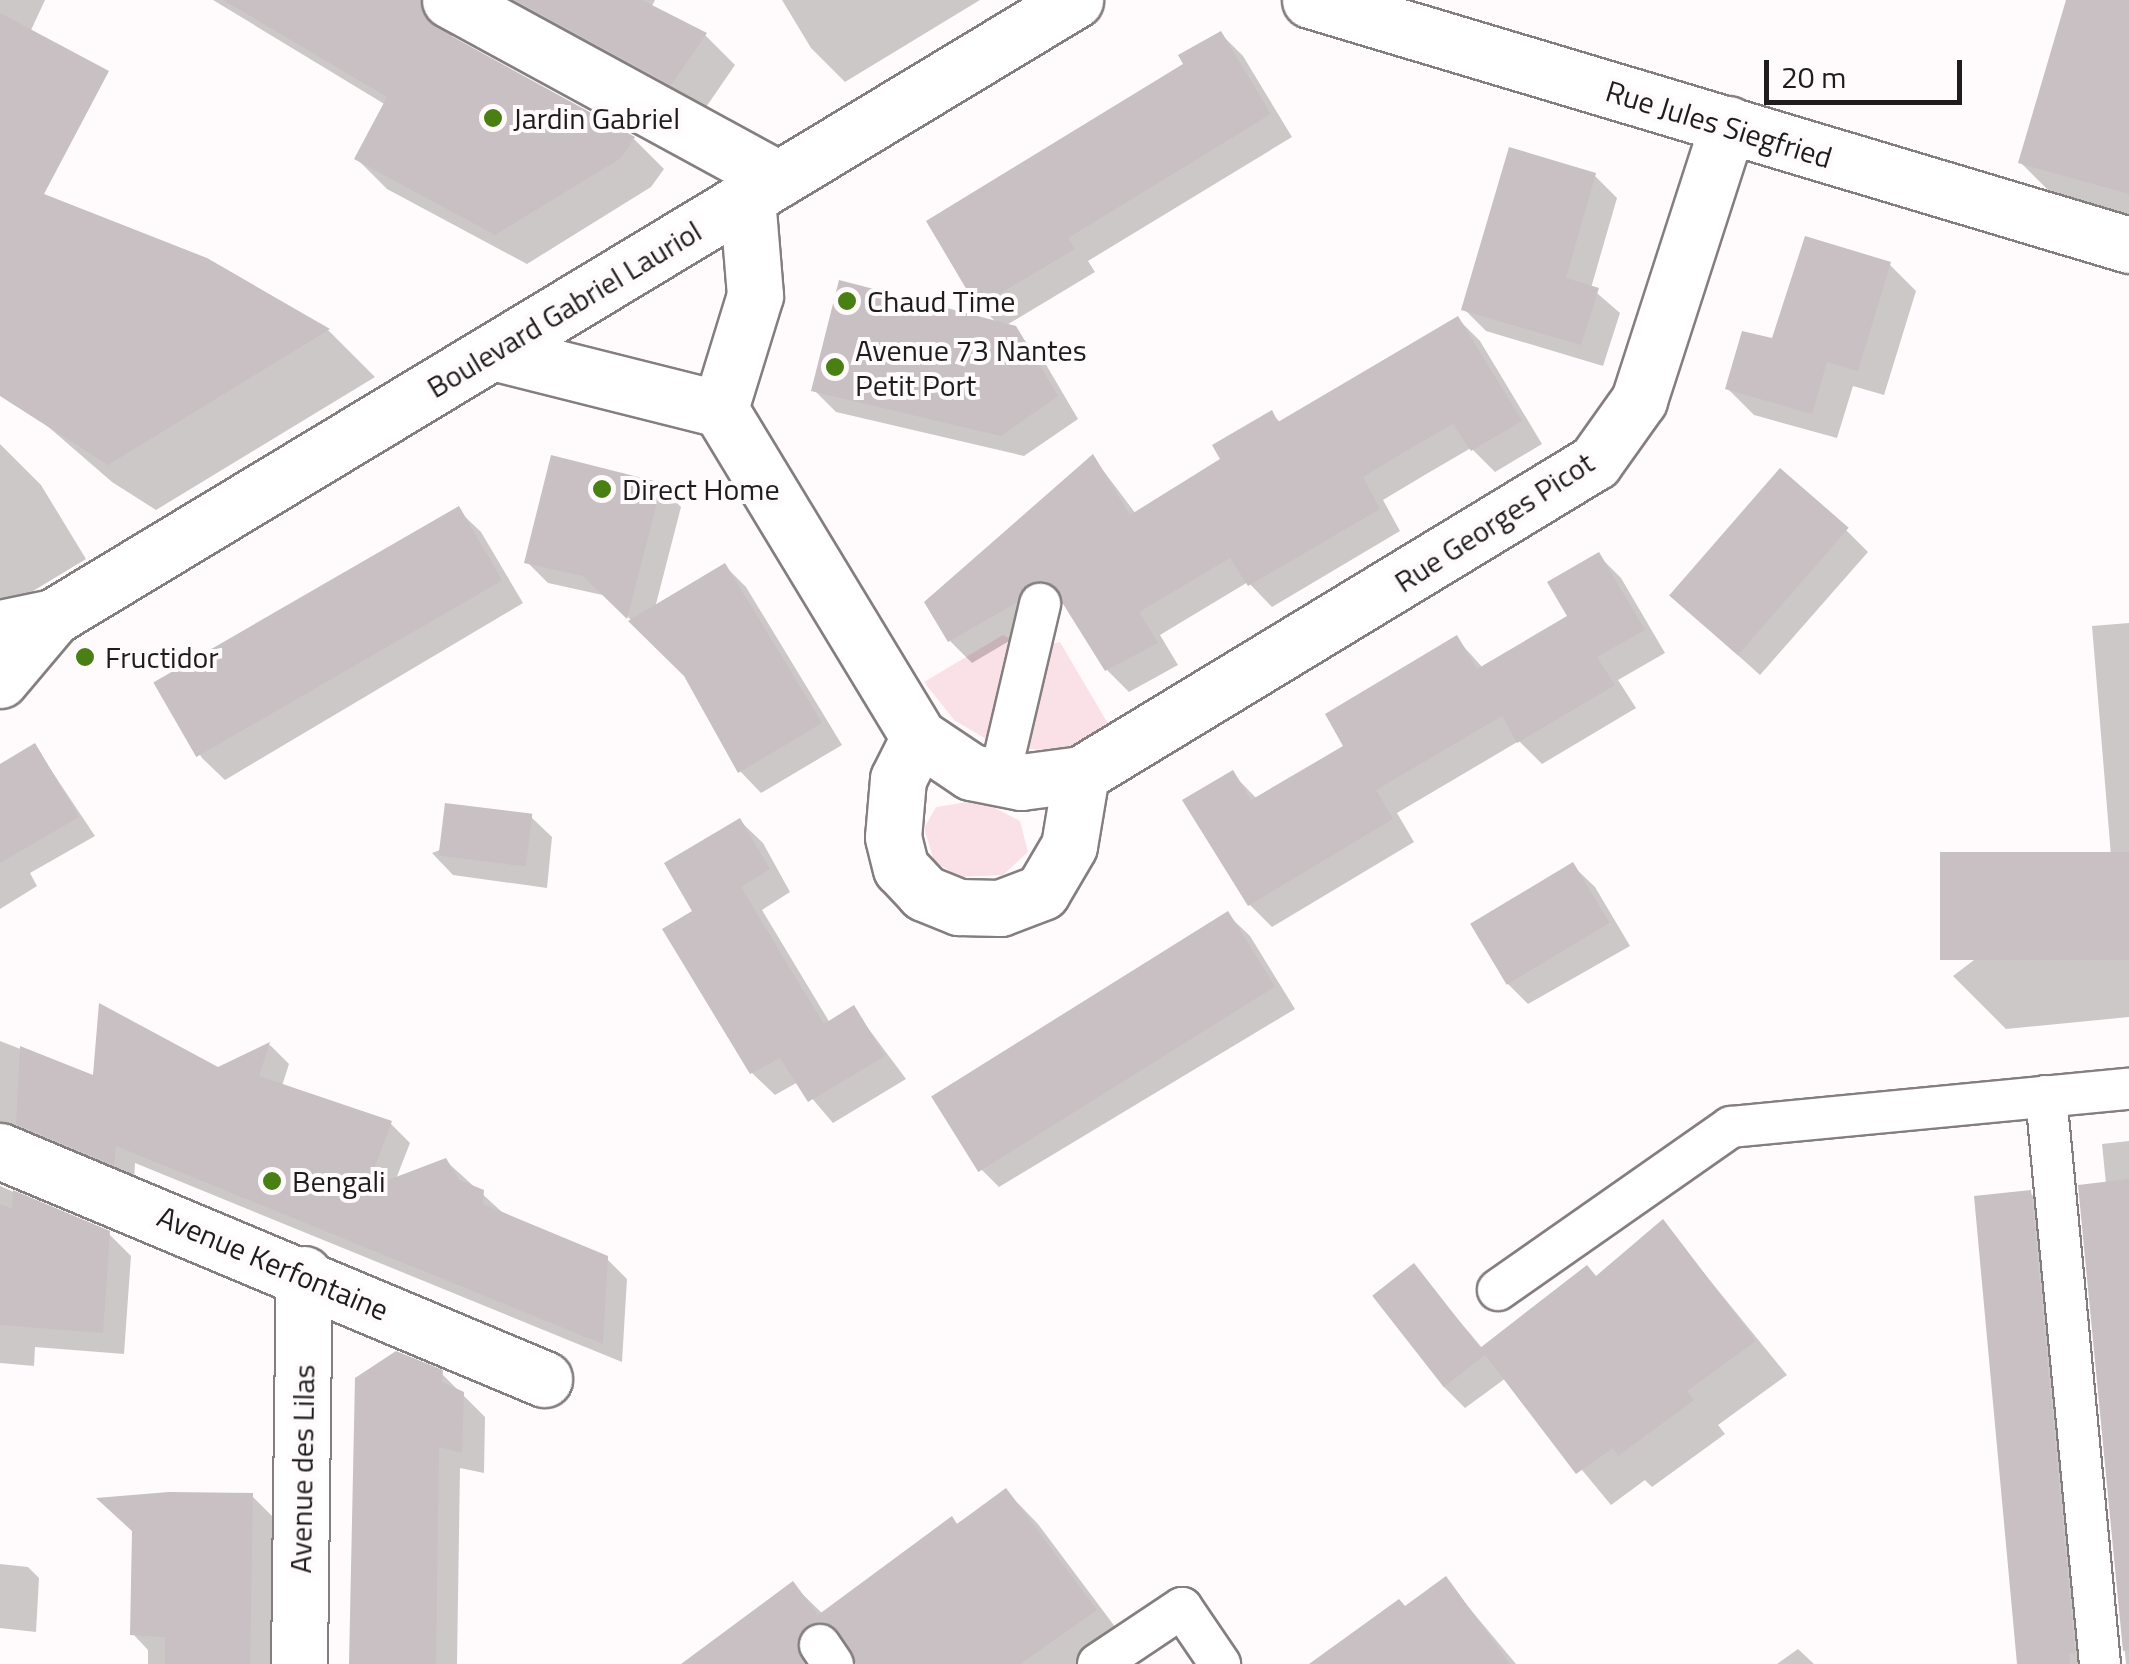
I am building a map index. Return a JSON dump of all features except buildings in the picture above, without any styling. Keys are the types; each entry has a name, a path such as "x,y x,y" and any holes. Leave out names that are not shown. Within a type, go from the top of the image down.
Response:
{"street":[{"path":"450,0 762,188 756,295 720,409"},
{"name":"Boulevard Gabriel Lauriol","path":"0,680 53,617 1075,0"},
{"name":"Rue Jules Siegfried","path":"1310,0 2129,245"},
{"name":"Rue Georges Picot","path":"1082,774 1595,462 1639,400 1728,124"},
{"path":"493,352 720,409 919,737 971,772 1052,782 1082,774 1069,846 1042,892 1000,908 959,906 924,893 901,868 893,838 898,779 919,737"},
{"name":"Boulevard Gabriel Lauriol","path":"0,628 53,617"},
{"name":"Avenue Kerfontaine","path":"0,1151 304,1274 544,1379"},
{"name":"Avenue des Lilas","path":"300,1664 304,1274"}],"lane":[{"path":"1000,778 1040,604"},
{"path":"1498,1290 1731,1127 2129,1089"},
{"path":"2046,1096 2100,1664"},
{"path":"1098,1664 1182,1608 1220,1664"}],"shaded area":[{"path":"1003,635 1016,642 993,743 954,720 924,682"},
{"path":"1060,642 1114,734 1061,750 1024,749 1043,646"},
{"path":"980,800 1020,821 1028,852 1003,875 959,877 934,861 924,828 936,807"}],"place":[{"name":"Jardin Gabriel","path":"493,118"},
{"name":"Chaud Time","path":"847,301"},
{"name":"Avenue 73 Nantes Petit Port","path":"835,367"},
{"name":"Direct Home","path":"602,489"},
{"name":"Fructidor","path":"85,657"},
{"name":"Bengali","path":"272,1181"}]}
